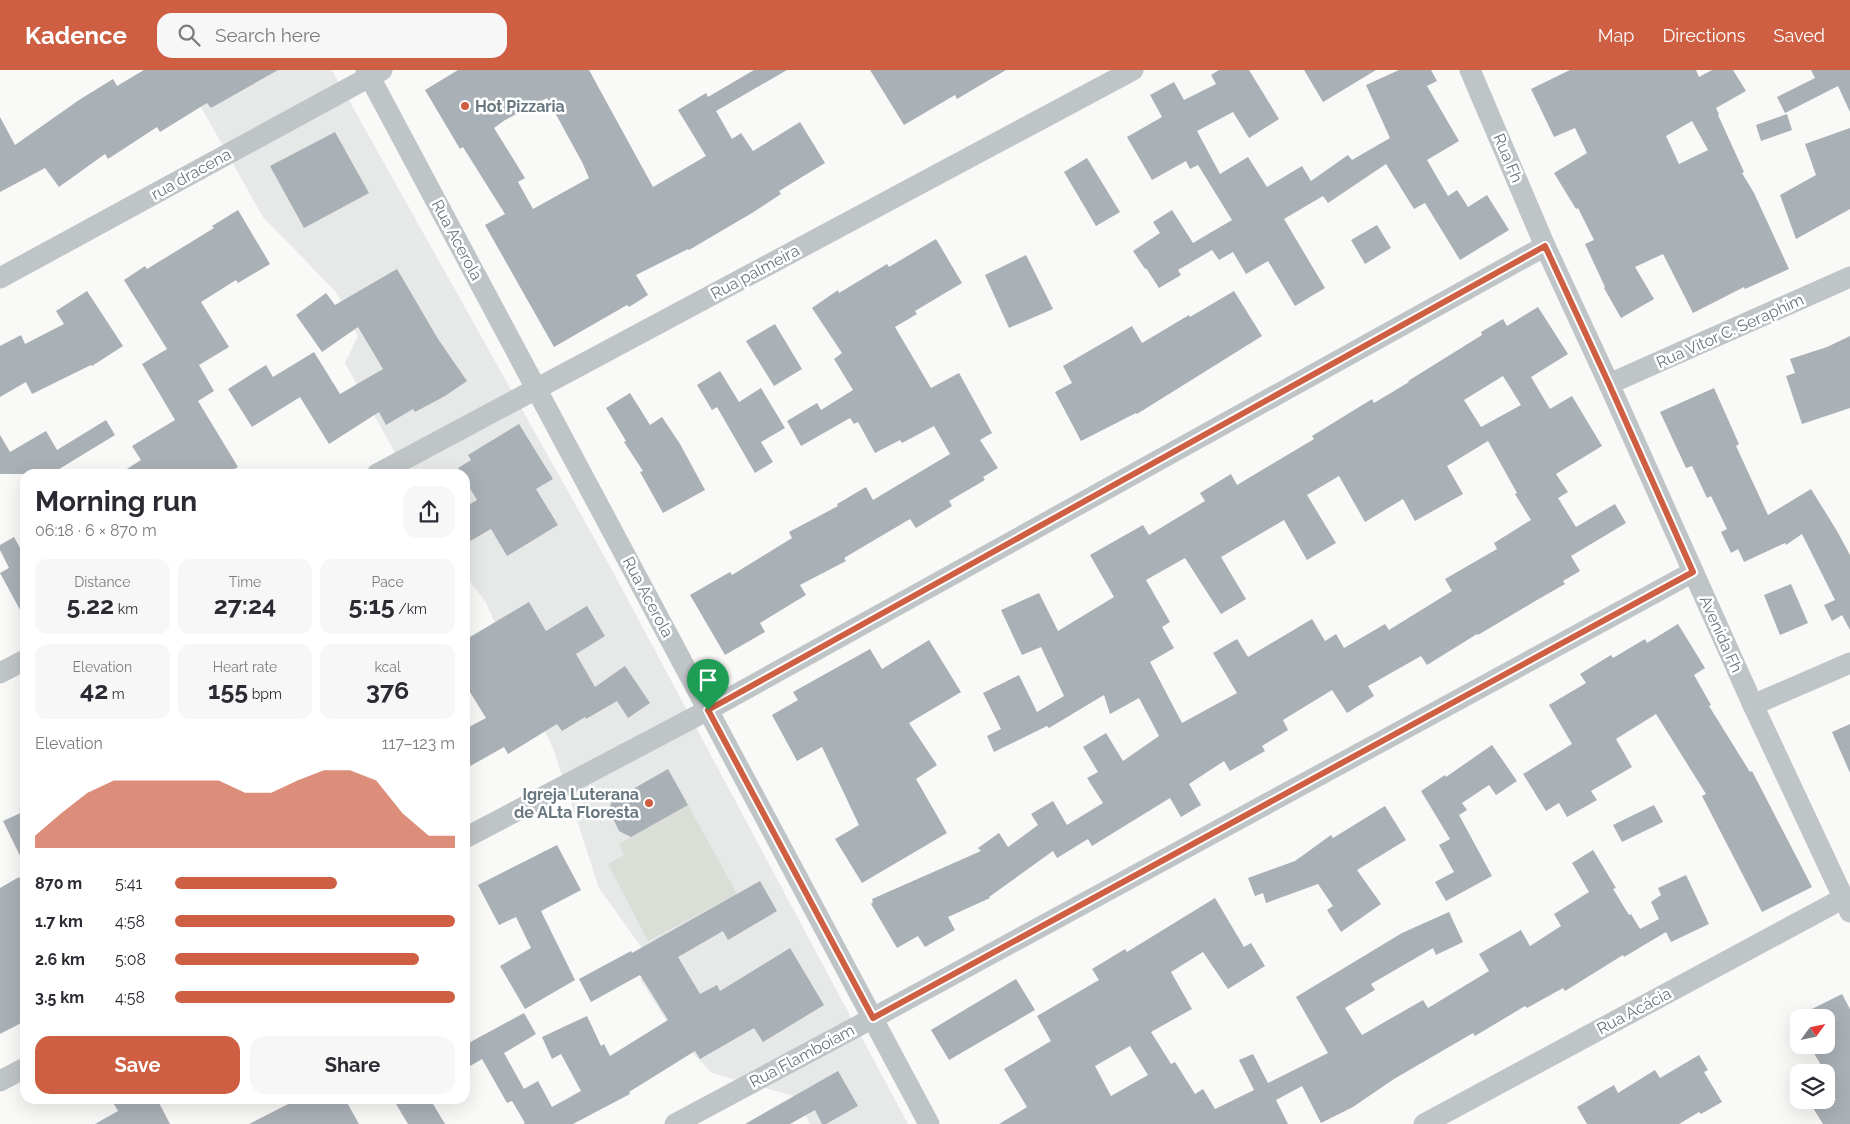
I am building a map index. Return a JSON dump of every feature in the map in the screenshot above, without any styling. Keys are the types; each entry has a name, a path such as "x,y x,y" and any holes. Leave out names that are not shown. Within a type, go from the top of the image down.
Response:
{"street":[{"name":"Rua palmeira","path":"386,469 1133,70"},
{"name":"Rua Fh","path":"1470,70 1545,246"},
{"name":"Rua Acerola","path":"373,72 537,389 929,1124"},
{"name":"rua dracena","path":"0,278 373,72"},
{"name":"Avenida Fh","path":"1545,246 1753,705 1847,905"},
{"path":"470,835 708,710 1545,246"},
{"name":"Rua Vitor C. Seraphim","path":"1609,384 1850,277"},
{"name":"Rua Flamboiam","path":"676,1124 1693,572"},
{"path":"0,673 20,663"},
{"path":"1753,705 1850,663"},
{"name":"Rua Acácia","path":"1424,1124 1847,905"},
{"path":"0,1081 20,1071"}],"shaded area":[{"path":"180,70 332,70 612,570 908,1124 810,1124 797,1097 712,1073 676,1036 640,979 645,975 652,962 599,888 554,751 485,601 470,582 470,469 404,469 345,363 358,336 336,292 263,217"},
{"path":"688,805 737,894 648,941 608,864 624,855 619,844"}],"building":[{"path":"144,70 278,70 211,108 207,103 160,132 157,127 108,159 105,154 59,187 45,168 0,192 0,117 15,145 79,100 113,79 117,86"},
{"path":"458,70 589,70 653,187 706,156 678,110 706,93 708,97 754,70 787,70 716,111 732,139 741,133 753,151 800,122 825,163 779,191 781,194 752,213 689,250 636,275 648,295 554,347 485,225 505,214 463,147 460,149 425,90","holes":["547,98 589,178 533,209 518,182 525,178 494,128 505,120"]},
{"path":"870,70 1006,70 957,99 955,95 904,125"},
{"path":"1219,70 1249,70 1279,119 1249,138 1233,112 1197,131 1220,174 1248,157 1267,187 1302,166 1311,181 1348,155 1352,160 1390,138 1366,85 1399,70 1431,70 1437,81 1427,86 1459,141 1427,160 1448,196 1457,190 1468,207 1487,195 1509,230 1460,260 1425,203 1414,209 1386,164 1328,203 1323,196 1284,219 1325,288 1295,306 1268,261 1246,274 1233,252 1219,260 1212,250 1178,270 1181,275 1159,288 1133,251 1160,233 1153,222 1172,210 1193,243 1232,220 1198,165 1190,169 1186,161 1152,180 1127,137 1162,117 1150,95 1174,82 1184,100 1216,84 1211,75"},
{"path":"1304,70 1376,70 1323,102"},
{"path":"1570,70 1696,70 1699,77 1712,70 1733,70 1746,91 1716,108 1744,172 1742,173 1754,193 1789,269 1745,289 1744,287 1693,313 1663,254 1635,267 1654,299 1621,318 1604,288 1585,244 1594,240 1578,208 1576,209 1554,173 1587,153 1575,128 1554,137 1531,89","holes":["1692,121 1708,150 1679,164 1666,136"]},
{"path":"1811,70 1850,70 1850,112 1838,86 1785,113 1777,97 1815,78"},
{"path":"1787,114 1792,130 1761,141 1756,125"},
{"path":"1850,128 1850,209 1796,239 1780,195 1816,175 1805,144"},
{"path":"335,132 369,193 304,228 270,166"},
{"path":"1087,158 1120,212 1096,226 1064,172"},
{"path":"238,210 270,264 238,283 236,280 201,302 229,347 199,365 214,391 198,401 238,467 235,469 127,469 141,460 132,446 175,420 142,364 167,349 124,280 145,266 147,269 214,228 212,226"},
{"path":"1377,225 1391,248 1365,264 1351,240"},
{"path":"936,239 962,283 915,311 917,314 895,327 931,388 959,373 992,433 980,440 998,468 983,477 985,480 949,501 952,506 916,528 910,519 844,558 846,561 800,585 806,595 760,623 765,632 725,655 690,595 730,572 732,575 792,538 789,532 838,506 837,504 866,487 873,500 950,454 934,426 902,443 900,440 875,453 858,422 854,424 850,418 801,446 787,421 817,403 821,410 853,390 834,359 842,353 812,308 838,290 839,293 887,264 889,267"},
{"path":"1026,255 1053,309 1009,328 985,275"},
{"path":"397,269 438,339 467,381 445,396 415,412 413,409 386,425 379,412 329,444 300,397 252,427 228,389 266,365 273,377 314,352 340,394 383,369 358,327 322,352 296,315 326,293 335,305"},
{"path":"87,291 123,346 92,366 32,394 26,382 0,397 0,346 21,335 25,344 64,324 56,311"},
{"path":"1234,291 1262,336 1137,414 1081,441 1055,392 1072,383 1063,366 1132,326 1142,343"},
{"path":"1538,307 1568,354 1531,377 1550,409 1572,396 1602,446 1556,474 1568,492 1558,498 1576,527 1615,504 1626,523 1571,556 1580,571 1563,581 1565,584 1427,665 1421,656 1368,686 1374,696 1347,713 1332,690 1283,720 1288,730 1262,746 1265,751 1230,771 1224,761 1189,784 1201,805 1181,817 1170,798 1092,846 1088,839 1057,858 1053,851 990,898 948,917 955,930 925,947 918,936 897,948 871,904 873,902 872,899 981,851 978,848 999,833 1008,847 1038,825 1031,814 1053,801 1067,825 1103,803 1087,778 1098,772 1083,747 1106,733 1123,761 1159,736 1139,698 1110,714 1104,695 1049,728 1047,726 994,752 987,736 1001,729 983,693 1019,675 1037,712 1064,696 1041,647 1022,655 1001,610 1039,593 1058,631 1114,597 1090,555 1143,525 1149,535 1205,501 1200,493 1231,474 1237,485 1314,439 1312,436 1372,399 1374,403 1409,382 1482,335 1481,332 1503,319 1507,326","holes":["1503,376 1521,405 1481,427 1464,400","1488,441 1517,493 1515,494 1531,520 1494,543 1497,549 1445,579 1452,591 1389,630 1385,624 1344,648 1336,634 1325,641 1312,619 1248,657 1237,639 1213,653 1237,693 1182,723 1150,662 1174,648 1162,627 1170,622 1146,580 1185,558 1221,614 1246,599 1221,557 1284,520 1307,560 1336,543 1307,495 1339,476 1365,522 1403,499 1415,521 1463,494 1447,466"]},
{"path":"775,324 802,369 774,386 746,341"},
{"path":"1850,336 1850,408 1802,424 1786,376 1795,373 1790,359 1827,347"},
{"path":"720,371 739,402 761,388 785,428 761,442 773,462 755,473 717,407 712,410 697,385"},
{"path":"1714,388 1739,444 1736,446 1768,515 1811,489 1837,531 1850,555 1850,630 1842,615 1832,621 1824,605 1835,600 1802,534 1786,545 1785,543 1744,562 1738,549 1731,553 1721,532 1727,529 1711,496 1707,498 1692,466 1686,468 1660,412"},
{"path":"630,393 650,425 662,417 680,444 705,490 663,513 640,472 643,471 624,442 626,441 606,408"},
{"path":"106,420 115,435 59,469 20,469 20,474 0,474 0,435 10,452 46,431 57,450"},
{"path":"519,424 553,479 536,489 558,525 507,556 491,529 470,541 470,504 477,500 470,488 470,469 458,468 471,460 468,455"},
{"path":"14,537 20,548 20,610 0,573 9,568 0,550 0,545"},
{"path":"1791,584 1808,623 1780,635 1764,595"},
{"path":"529,602 546,631 587,606 605,636 576,654 595,687 625,666 650,703 628,718 617,701 562,731 557,724 508,754 504,747 470,766 470,726 486,718 470,692 470,637"},
{"path":"1678,624 1705,668 1694,675 1711,705 1709,706 1750,772 1752,771 1812,887 1762,912 1702,796 1706,794 1656,714 1616,739 1632,767 1591,791 1597,800 1567,817 1559,803 1546,811 1523,774 1572,744 1549,705 1586,683 1580,674 1611,655 1613,658 1645,639 1647,643"},
{"path":"929,640 961,692 909,723 937,765 916,779 947,833 862,883 835,839 859,825 822,747 797,761 772,715 798,700 793,692 870,649 882,669"},
{"path":"1850,724 1850,773 1832,732"},
{"path":"1492,745 1517,781 1496,795 1489,785 1462,803 1467,810 1459,815 1492,876 1446,901 1435,882 1454,872 1439,845 1450,839 1421,791 1445,775 1446,777"},
{"name":"Igreja Luterana de ALta Floresta","path":"668,769 688,805 631,837 619,831 609,810 612,801"},
{"path":"1654,805 1663,822 1622,842 1613,825"},
{"path":"1385,806 1406,840 1357,870 1381,904 1341,932 1327,910 1333,906 1318,884 1266,903 1263,893 1255,896 1248,878 1295,861 1331,835 1333,838"},
{"path":"20,813 20,856 3,821"},
{"path":"557,845 581,890 541,911 575,980 525,1009 500,966 531,948 516,917 499,925 478,885"},
{"path":"1593,850 1616,888 1613,889 1640,929 1659,919 1651,902 1661,895 1658,888 1686,875 1709,924 1671,942 1666,932 1624,957 1623,955 1565,991 1563,988 1527,1008 1525,1006 1475,1036 1473,1033 1394,1079 1353,1107 1321,1123 1302,1086 1276,1100 1288,1124 999,1124 1027,1107 1004,1069 1051,1041 1037,1016 1099,980 1092,969 1125,949 1127,952 1215,898 1244,947 1251,943 1265,966 1228,989 1203,952 1171,972 1192,1009 1151,1032 1171,1064 1175,1062 1195,1094 1203,1089 1215,1109 1254,1090 1239,1060 1253,1054 1268,1083 1328,1053 1296,997 1402,933 1449,912 1463,942 1436,955 1433,948 1371,984 1375,990 1345,1008 1362,1035 1423,1000 1428,1008 1489,971 1479,954 1521,930 1530,946 1561,926 1554,914 1589,892 1572,863","holes":["1130,1046 1148,1075 1111,1096 1095,1066"]},
{"path":"19,877 20,879 20,1024 0,1034 0,888"},
{"path":"760,881 777,911 728,940 723,931 678,957 700,994 717,985 720,991 790,948 824,1005 763,1042 754,1028 700,1059 695,1051 629,1092 630,1094 573,1124 523,1124 525,1123 512,1101 507,1103 482,1059 470,1066 470,1042 524,1013 536,1034 504,1053 524,1089 538,1081 552,1107 581,1091 561,1054 552,1059 542,1037 587,1016 601,1046 604,1044 610,1056 668,1020 640,975 591,1002 579,979 631,951 632,953"},
{"path":"1016,979 1035,1010 949,1060 931,1030"},
{"path":"1842,994 1850,1009 1850,1124 1823,1124 1814,1109 1835,1109 1835,1064 1820,1064 1814,1054 1835,1054 1835,1009 1812,1009"},
{"path":"1699,1055 1708,1070 1704,1072 1722,1102 1701,1114 1699,1112 1679,1124 1587,1124 1577,1107 1614,1085 1618,1093 1655,1070 1660,1078"},
{"path":"838,1071 858,1106 826,1124 822,1124 815,1110 790,1124 745,1124"},
{"path":"114,1104 160,1104 170,1124 95,1124 118,1111"},
{"path":"288,1104 348,1104 359,1124 249,1124"},
{"path":"396,1104 433,1104 445,1124 408,1124"}],"place":[{"name":"Hot Pizzaria","path":"465,106"},
{"name":"Igreja Luterana de ALta Floresta","path":"649,803"}],"route":[{"path":"1545,246 1693,572 873,1018 708,710 1545,246"}]}
